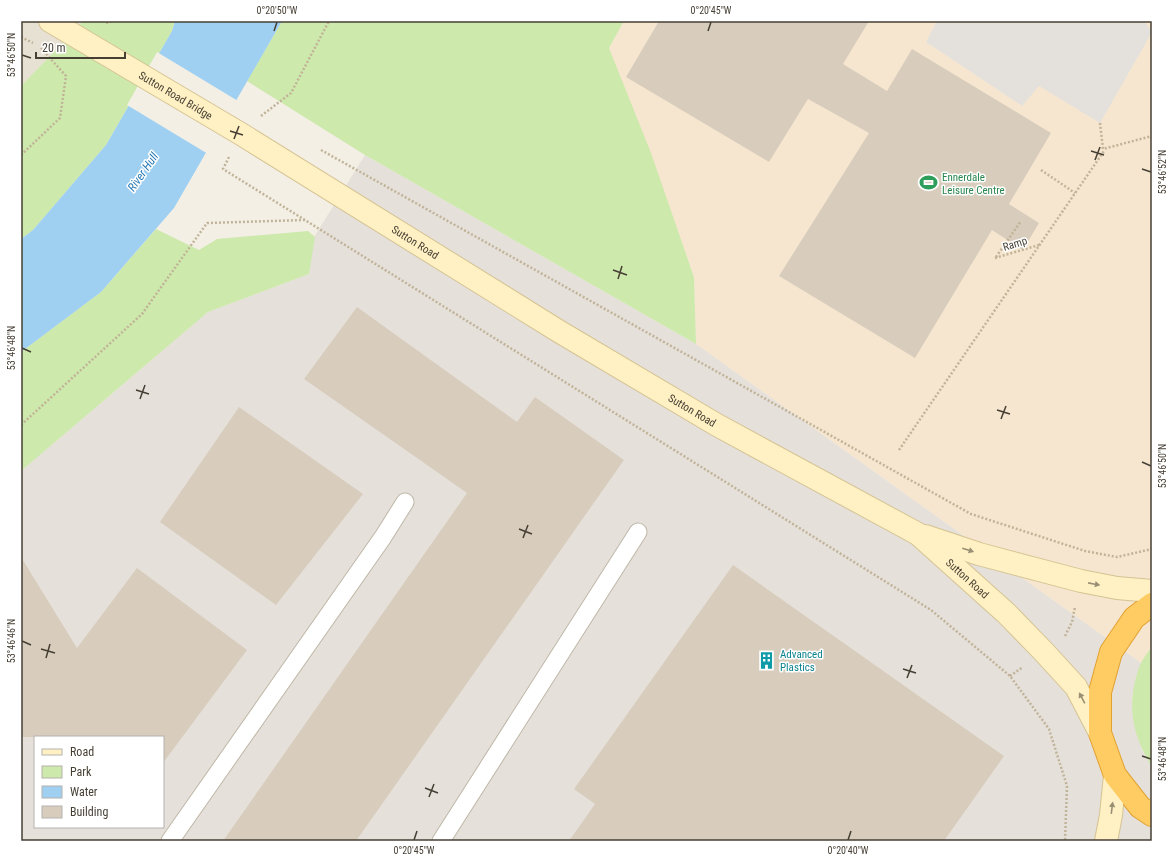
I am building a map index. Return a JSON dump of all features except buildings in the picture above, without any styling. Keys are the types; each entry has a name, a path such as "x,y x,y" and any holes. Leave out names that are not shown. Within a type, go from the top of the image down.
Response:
{"highway":[{"path":"1152,604 1134,618 1111,652 1100,692 1100,733 1116,775 1140,807 1152,815"}],"street":[{"name":"Sutton Road Bridge","path":"50,21 241,134"},
{"name":"Sutton Road","path":"241,134 560,332 717,425 918,534 1006,613 1044,652 1076,687 1100,733"},
{"path":"918,534 979,554 1081,581 1117,588 1152,591"},
{"path":"1106,841 1116,775"}],"lane":[{"path":"170,841 379,544 405,502"},
{"path":"441,841 638,532"}],"path":[{"path":"330,21 292,93 261,116 241,134 224,169 930,610 1010,676 1049,729 1067,786 1065,841"},
{"path":"21,155 60,118 66,76 41,48"},
{"path":"261,116 268,120"},
{"path":"1100,123 1103,149 1152,136"},
{"path":"317,148 971,514 1085,551 1117,557 1152,549"},
{"path":"898,450 1104,151"},
{"path":"1041,170 1075,193"},
{"path":"21,425 142,314 207,224 306,220"},
{"name":"Ramp","path":"1022,222 995,258 1040,244"},
{"path":"1010,676 1062,640 1072,622 1081,581 1085,551"}],"shaded area":[{"path":"21,21 82,21 80,25 21,86"},
{"path":"624,21 1152,21 1152,647 1141,663 696,344 694,276 609,48"},
{"path":"937,21 1144,21 1152,32 1100,123 1039,86 1022,106 926,42"},
{"path":"365,155 696,344 1141,663 1132,697 1142,750 1152,767 1152,841 21,841 21,471 208,312 309,274 314,237"}],"green space":[{"path":"82,21 175,21 172,31 106,145 33,230 21,239 21,86 80,25"},
{"path":"282,21 624,21 609,48 651,153 694,277 696,344 365,155 247,81"},
{"path":"156,229 199,250 217,239 308,231 315,237 309,274 208,312 21,471 21,352 101,292"},
{"path":"1152,647 1152,767 1139,742 1135,730 1132,705 1133,692 1140,665"}],"water":[{"name":"River Hull","path":"175,21 282,21 174,208 101,292 21,352 21,239 33,230 106,145 172,31"}],"pier":[{"path":"157,52 238,101 208,154 127,105"}],"place":[{"name":"Ennerdale Leisure Centre","path":"929,183"},
{"name":"Advanced Plastics","path":"767,660"}]}
